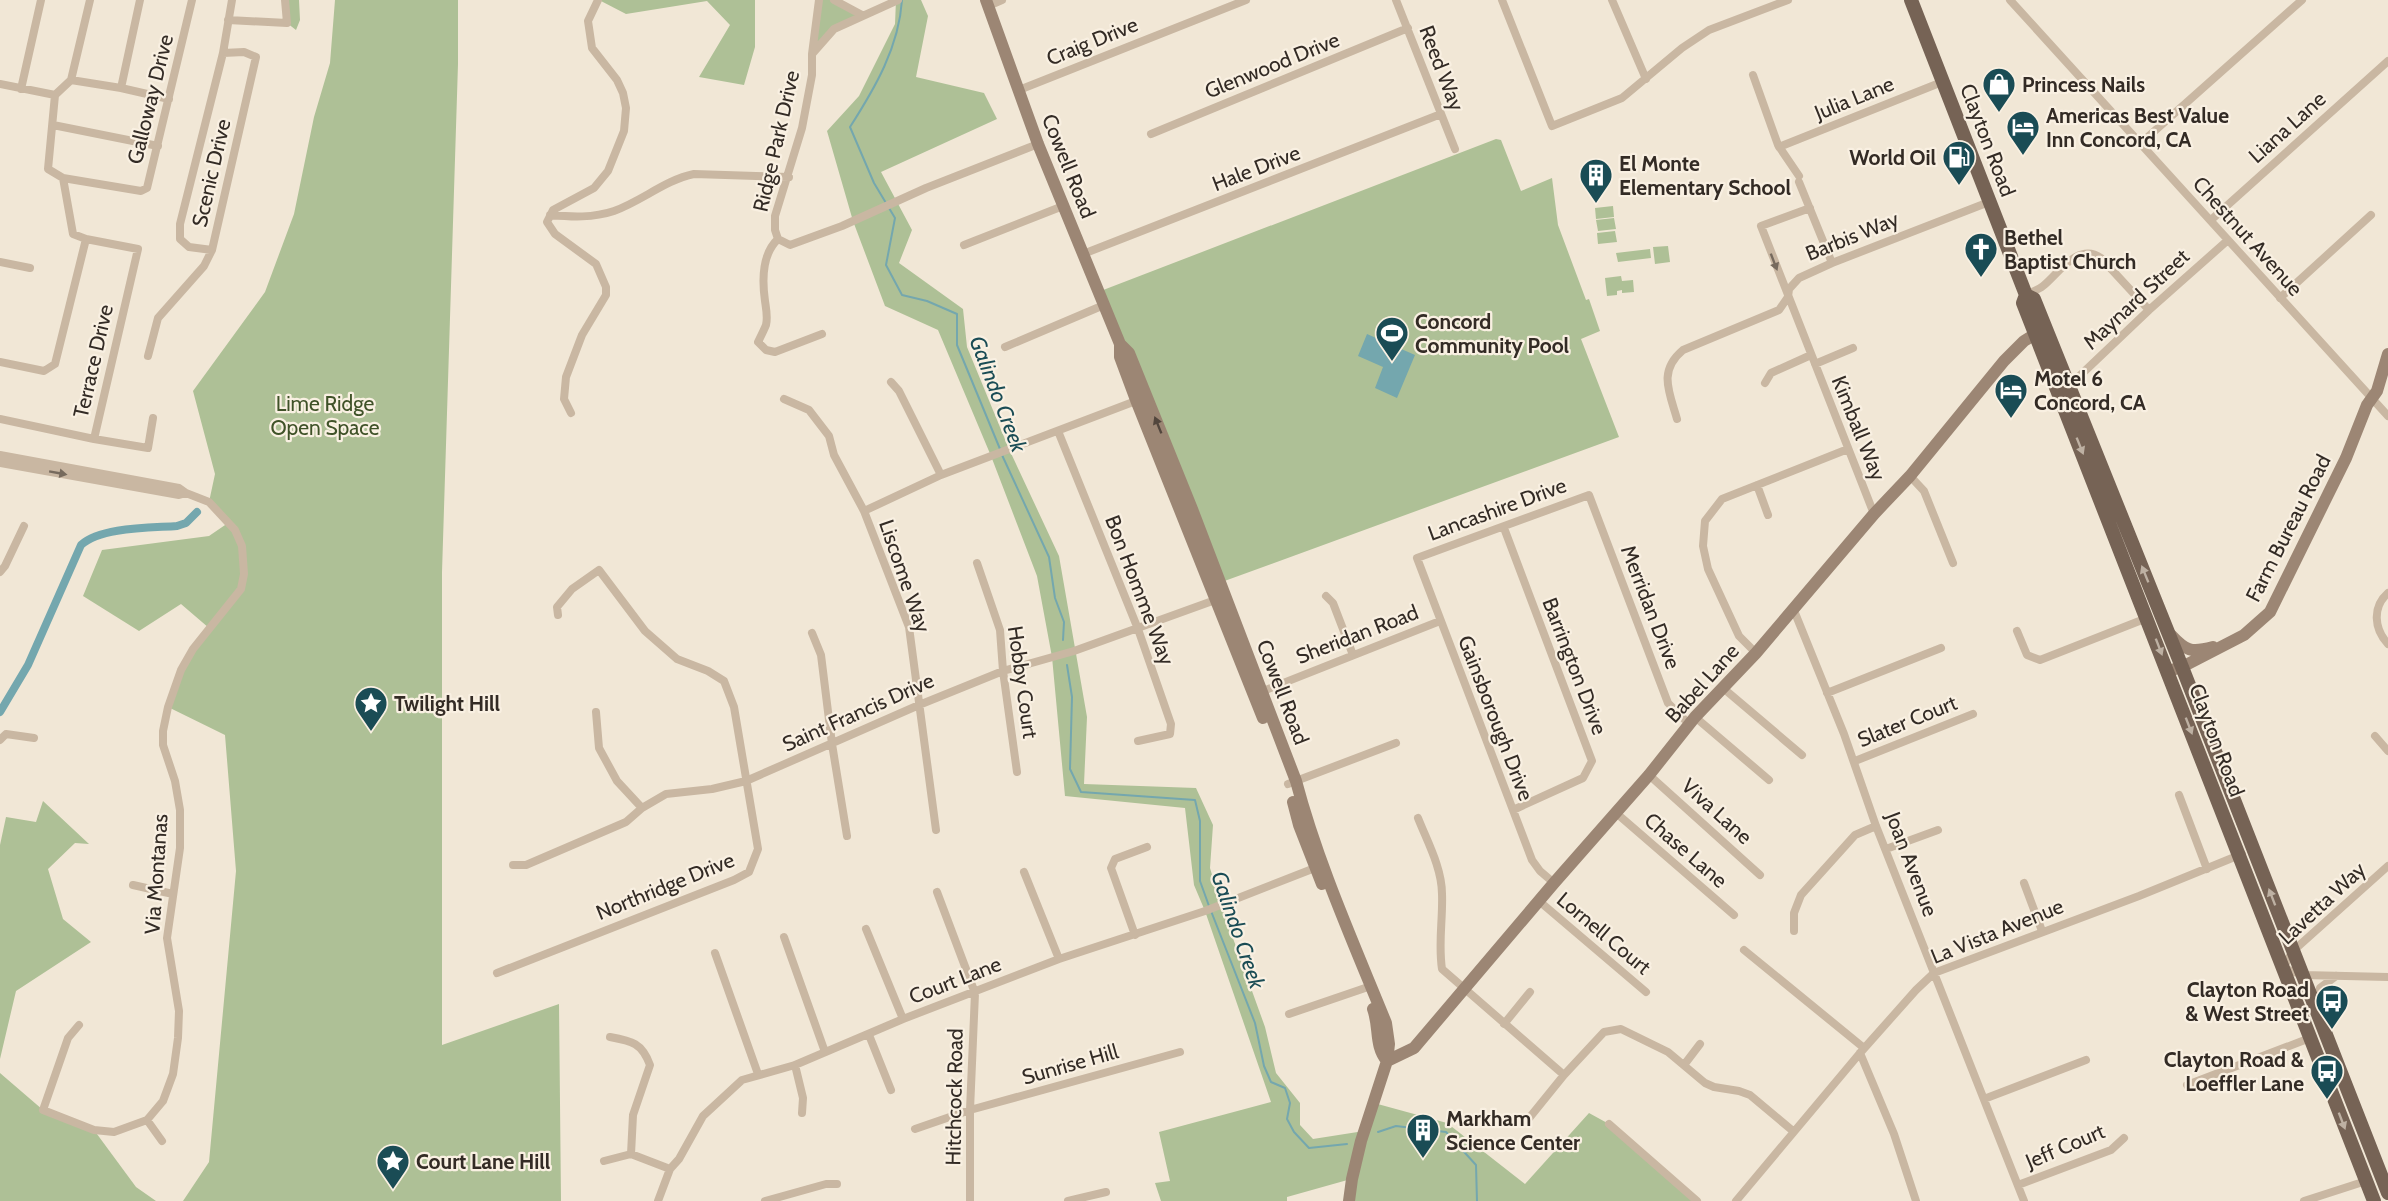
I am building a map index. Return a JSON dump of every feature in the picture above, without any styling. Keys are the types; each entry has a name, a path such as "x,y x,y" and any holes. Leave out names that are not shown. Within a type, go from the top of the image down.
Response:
{"main road":[{"name":"Clayton Road","path":"1911,0 2026,294 2034,299 2040,331 2147,618 2374,1201"},
{"name":"Clayton Road","path":"2040,331 2069,386 2388,1193"}],"street":[{"path":"21,89 41,0"},
{"path":"86,239 73,234 63,178 48,169 55,95 71,80 90,0"},
{"path":"121,88 140,0"},
{"name":"Galloway Drive","path":"63,178 141,192 147,188 192,0"},
{"name":"Scenic Drive","path":"223,53 244,52 256,57 212,250 189,247 180,239 180,224 223,53 232,0"},
{"path":"228,20 287,23 285,0"},
{"path":"572,413 564,399 566,377 582,335 606,295 606,287 596,264 555,234 547,222 554,210 594,188 608,171 624,131 626,108 618,80 592,48 588,21 598,0"},
{"path":"812,54 819,0"},
{"path":"834,0 862,15"},
{"name":"Ridge Park Drive","path":"897,0 834,29 812,54 812,75 802,128 776,216 775,230 778,239 790,244 842,226 882,207 1038,144"},
{"path":"987,3 1002,0"},
{"name":"Craig Drive","path":"1019,90 1246,0"},
{"name":"Reed Way","path":"1396,0 1455,149"},
{"path":"1502,0 1552,126 1622,98 1682,48 1709,30 1788,0"},
{"path":"1612,0 1646,79"},
{"name":"Chestnut Avenue","path":"2010,0 2388,416"},
{"path":"2141,143 2302,0"},
{"name":"Cowell Road","path":"987,3 1063,206 1120,344 1129,353 1141,398 1192,509 1220,599 1292,783 1299,825 1320,867 1368,987 1377,1022 1379,1050 1387,1061"},
{"name":"Glenwood Drive","path":"1151,135 1408,28"},
{"name":"Liana Lane","path":"2211,220 2388,61"},
{"path":"1753,75 1779,147 1799,179 1832,262"},
{"path":"71,80 170,99"},
{"name":"Julia Lane","path":"1779,147 1942,81"},
{"path":"0,84 55,95"},
{"name":"Hale Drive","path":"1083,254 1441,114"},
{"path":"53,125 158,146"},
{"path":"550,215 579,218 615,210 675,179 694,174 789,177"},
{"name":"Barbis Way","path":"1677,419 1666,372 1672,359 1683,350 1779,310 1788,297 1789,289 1799,278 1832,262 1989,202"},
{"path":"964,245 1063,206"},
{"name":"Kimball Way","path":"1810,208 1761,226 1874,514"},
{"path":"2280,298 2370,215"},
{"name":"Terrace Drive","path":"0,362 44,371 55,364 86,239 138,249 94,439 0,419"},
{"path":"778,239 771,246 765,263 764,294 767,317 758,342 766,350 775,352 822,334"},
{"name":"Maynard Street","path":"2069,386 2149,310 2228,240"},
{"path":"148,356 158,318 204,266 212,250"},
{"path":"2026,294 2041,288 2074,258 2087,252 2094,253 2101,258 2149,310"},
{"path":"0,262 30,268"},
{"path":"1005,347 1104,305"},
{"name":"Babel Lane","path":"1387,1061 1414,1048 1649,775 1692,721 1756,652 1874,514 1910,476 2004,361 2024,341 2040,331"},
{"path":"1815,364 1853,348"},
{"name":"Farm Bureau Road","path":"2168,671 2182,667 2252,630 2270,612 2377,391 2388,354"},
{"name":"Kimball Way","path":"1765,383 1772,373 1811,355"},
{"path":"891,382 899,391 941,475"},
{"path":"864,511 941,475 1141,398"},
{"name":"Liscome Way","path":"784,399 809,410 829,436 834,455 864,511 909,627 936,830"},
{"path":"94,439 148,448 153,418"},
{"name":"Bon Homme Way","path":"1058,430 1138,629 1172,724 1170,734 1138,741"},
{"path":"1756,652 1739,636 1708,569 1703,546 1705,521 1722,499 1848,449"},
{"name":"Via Montanas","path":"0,454 179,488 209,502 235,530 242,546 244,574 241,589 192,649 182,670 163,731 164,745 175,781 180,810 180,848 167,938 179,1011 176,1057 168,1090 157,1110 147,1120"},
{"name":"Via Montanas","path":"0,463 179,495 186,493"},
{"path":"1910,476 1924,491 1953,563"},
{"path":"1756,485 1768,515"},
{"name":"Lancashire Drive","path":"1417,558 1589,495"},
{"name":"Merridan Drive","path":"1589,495 1668,703 1692,721"},
{"path":"0,572 24,526"},
{"name":"Barrington Drive","path":"1504,528 1592,760 1583,778 1513,810"},
{"name":"Gainsborough Drive","path":"1417,558 1532,860 1540,871 1554,883"},
{"name":"Hobby Court","path":"977,563 1000,630 1003,671 1017,772"},
{"name":"Northridge Drive","path":"497,973 749,872 758,849 734,707 724,681 708,671 677,659 645,631 599,570 572,589 557,607 558,615"},
{"path":"2388,593 2381,599 2376,616 2377,626 2388,644"},
{"path":"1326,596 1333,603 1353,654"},
{"name":"Saint Francis Drive","path":"513,866 526,865 626,822 642,808 666,794 712,789 746,781 1003,671 1074,651 1220,599"},
{"name":"Joan Avenue","path":"1793,608 1855,761 1876,826 2024,1201"},
{"path":"2017,631 2027,655 2040,660 2147,618"},
{"name":"Sheridan Road","path":"1258,693 1440,621"},
{"path":"2168,632 2181,646 2190,651 2229,643"},
{"path":"812,633 821,655 847,836"},
{"path":"1827,693 1941,648"},
{"path":"1723,688 1802,755"},
{"path":"596,712 599,748 617,781 642,808"},
{"name":"Slater Court","path":"1855,761 1973,714"},
{"path":"1692,721 1769,780"},
{"path":"0,740 6,734 34,738"},
{"path":"2375,736 2388,751"},
{"path":"1292,783 1396,743"},
{"name":"Viva Lane","path":"1649,775 1760,874"},
{"path":"2179,795 2207,868"},
{"name":"Chase Lane","path":"1615,812 1734,915"},
{"path":"1418,818 1438,871 1443,892 1439,951 1442,969 1564,1075"},
{"path":"1794,931 1794,913 1800,895 1855,835 1876,826"},
{"path":"1886,849 1938,830"},
{"path":"1135,935 1111,868 1115,859 1147,846"},
{"name":"La Vista Avenue","path":"1736,1201 1862,1051 1934,973 2254,850"},
{"name":"Lavetta Way","path":"2283,969 2293,951 2388,866"},
{"name":"Court Lane","path":"658,1201 670,1169 679,1159 694,1128 714,1104 742,1080 795,1065 903,1019 1059,959 1205,911 1320,867"},
{"path":"1024,872 1059,959"},
{"path":"2024,883 2042,931"},
{"path":"133,885 173,894"},
{"path":"937,892 975,993"},
{"name":"Lornell Court","path":"1539,901 1646,992"},
{"path":"2283,925 2290,934 2306,939"},
{"path":"866,929 903,1019"},
{"path":"784,937 825,1052"},
{"path":"1744,950 1862,1051 1894,1134 1916,1201"},
{"path":"715,953 758,1074"},
{"path":"2283,969 2303,975 2388,976"},
{"path":"2317,1011 2317,993 2326,982 2336,976"},
{"path":"1289,1014 1368,987"},
{"path":"1504,1024 1530,992"},
{"name":"Hitchcock Road","path":"970,1201 970,1110 975,993"},
{"path":"79,1025 68,1038 43,1110 94,1130 114,1132 147,1120 162,1141"},
{"path":"1526,1122 1598,1038 1612,1029 1621,1029 1668,1053 1714,1088 1739,1091 1750,1095 1793,1131"},
{"path":"869,1035 891,1090"},
{"path":"610,1037 628,1040 644,1050 650,1065 633,1114 631,1154"},
{"path":"2187,1085 2310,1038"},
{"path":"1684,1065 1700,1044"},
{"name":"Sunrise Hill","path":"915,1129 970,1110 1180,1052"},
{"path":"1984,1099 2086,1059"},
{"path":"1349,1201 1361,1141 1387,1061"},
{"path":"795,1065 803,1098 802,1113"},
{"path":"1608,1124 1697,1201"},
{"name":"Jeff Court","path":"2018,1185 2111,1150 2124,1138"},
{"path":"604,1161 631,1154 670,1169"},
{"path":"2304,1201 2366,1181"},
{"path":"765,1201 826,1184 837,1184"},
{"path":"1068,1201 1106,1192"}],"green space":[{"path":"285,0 299,0 300,20 296,30 287,23"},
{"name":"Lime Ridge Open Space","path":"335,0 458,0 442,572 442,1045 559,1004 561,1201 183,1201 209,1162 236,871 225,735 168,707 181,670 209,628 181,604 139,631 83,596 102,550 209,536 228,523 209,502 215,474 193,391 265,292 294,214 314,117 330,63"},
{"path":"599,0 755,0 755,47 744,85 699,77 730,25 707,1 626,14"},
{"path":"816,0 834,0 862,15 834,29 812,54"},
{"path":"896,0 921,0 928,16 916,77 984,93 997,119 881,172 912,230 899,263 963,309 967,347 1009,449 1059,556 1087,717 1084,784 1196,788 1213,825 1210,868 1221,905 1265,1027 1276,1073 1300,1103 1300,1125 1313,1139 1364,1131 1374,1103 1447,1123 1525,1184 1589,1113 1609,1124 1697,1201 1349,1201 1351,1179 1287,1197 1287,1201 1161,1201 1155,1183 1170,1181 1159,1132 1271,1102 1194,885 1185,808 1065,796 1052,657 1037,576 991,456 938,330 885,306 853,221 827,131 859,96 895,24"},
{"path":"1496,139 1501,140 1521,191 1552,178 1558,225 1600,331 1581,339 1619,437 1219,583 1098,292"},
{"path":"1613,206 1614,217 1596,219 1595,208"},
{"path":"1614,218 1616,229 1598,231 1596,220"},
{"path":"1615,231 1617,242 1598,244 1597,233"},
{"path":"1668,246 1670,262 1655,264 1653,247"},
{"path":"1650,249 1651,258 1618,262 1616,253"},
{"path":"1621,276 1622,281 1633,280 1634,292 1622,293 1622,290 1617,291 1617,295 1607,296 1605,278"},
{"path":"43,801 89,844 75,843 48,869 63,919 91,942 16,991 0,1059 0,845 6,817 36,822"},
{"path":"0,1073 43,1110 94,1130 136,1187 156,1201 0,1201"}],"water":[{"name":"Concord Community Pool","path":"1367,334 1415,355 1397,398 1375,388 1383,367 1358,356"}],"waterway":[{"name":"Galindo Creek","path":"902,0 891,51 877,82 850,127 874,183 895,218 886,265 902,295 927,301 957,314 957,345 1000,449"},
{"name":"Galindo Creek","path":"1002,455 1049,557 1055,598 1064,622 1063,640"},
{"path":"0,712 28,665 81,545 90,539 113,532 177,526 186,523 197,512"},
{"name":"Galindo Creek","path":"1067,665 1072,697 1070,769 1081,792 1195,800 1200,821 1200,881 1209,906"},
{"name":"Galindo Creek","path":"1211,911 1255,1023 1264,1066 1271,1082 1285,1088 1290,1103 1287,1119 1294,1132 1309,1148 1347,1144"},
{"name":"Galindo Creek","path":"1378,1132 1396,1126 1446,1132 1476,1165 1477,1201"}],"place":[{"name":"Princess Nails","path":"1999,113"},
{"name":"Americas Best Value Inn Concord, CA","path":"2023,156"},
{"name":"World Oil","path":"1959,186"},
{"name":"El Monte Elementary School","path":"1596,204"},
{"name":"Bethel Baptist Church","path":"1981,278"},
{"name":"Concord Community Pool","path":"1392,362"},
{"name":"Motel 6 Concord, CA","path":"2011,419"},
{"name":"Twilight Hill","path":"371,732"},
{"name":"Clayton Road & West Street","path":"2332,1030"},
{"name":"Clayton Road & Loeffler Lane","path":"2327,1100"},
{"name":"Markham Science Center","path":"1423,1159"},
{"name":"Court Lane Hill","path":"393,1190"}]}
